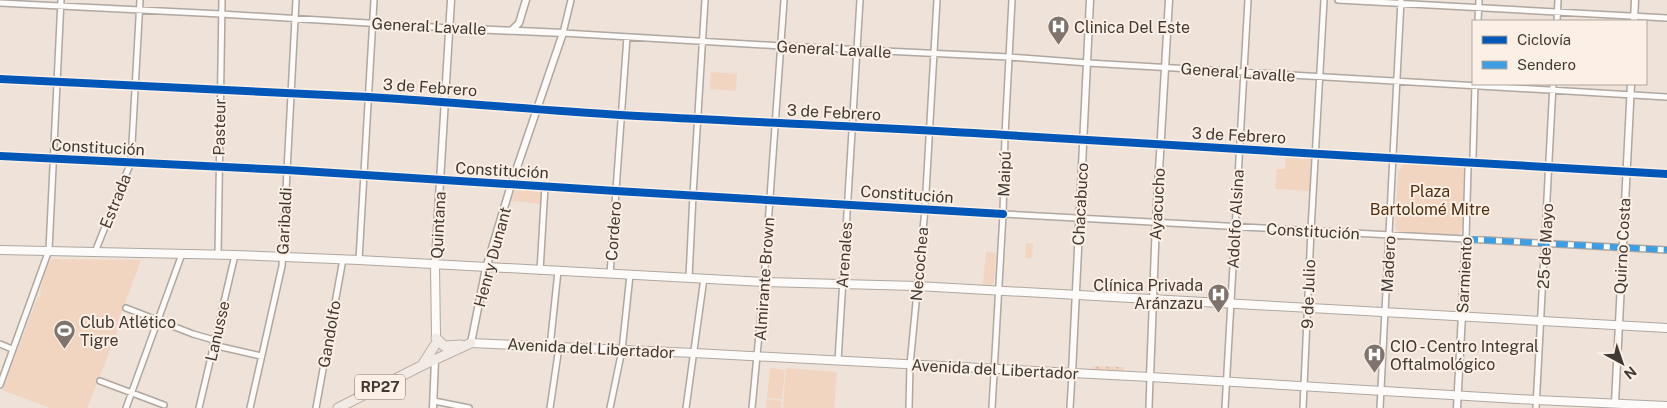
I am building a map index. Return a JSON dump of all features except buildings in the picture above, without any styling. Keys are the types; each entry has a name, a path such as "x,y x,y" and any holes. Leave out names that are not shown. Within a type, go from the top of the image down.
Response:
{"main road":[{"path":"0,250 342,259 764,282 917,286 1667,328"},
{"name":"Quintana","path":"435,360 436,264"},
{"name":"RP27","path":"421,366 430,354 435,342 444,346 471,343"},
{"name":"Avenida del Libertador","path":"338,408 471,343 1150,377 1458,396 1536,404 1667,406"}],"street":[{"name":"Estrada","path":"95,252 131,162 140,0"},
{"name":"Pasteur","path":"218,255 222,0"},
{"name":"Garibaldi","path":"250,408 260,356 282,266 296,0"},
{"path":"359,260 374,0"},
{"name":"Quintana","path":"436,264 451,0"},
{"path":"511,31 519,23 526,0"},
{"name":"Henry Dunant","path":"471,343 486,268 511,185 563,33 572,0"},
{"path":"689,277 706,0"},
{"name":"Almirante Brown","path":"752,408 764,282 784,0"},
{"name":"Arenales","path":"838,361 860,0"},
{"name":"Necochea","path":"909,408 910,365 925,209 937,0"},
{"name":"Maipú","path":"992,408 1012,0"},
{"name":"Chacabuco","path":"1070,408 1090,0"},
{"name":"Ayacucho","path":"1149,408 1156,222 1169,0"},
{"name":"Adolfo Alsina","path":"1225,408 1248,0"},
{"name":"9 de Julio","path":"1303,408 1324,0"},
{"path":"1338,0 1401,1 1558,11 1634,19 1667,18"},
{"path":"1478,20 1479,0"},
{"path":"1557,20 1558,0"},
{"path":"1634,19 1635,0"},
{"name":"Madero","path":"1380,408 1401,1"},
{"name":"General Lavalle","path":"0,3 60,3 140,10 449,28 1009,57 1319,77 1472,84"},
{"path":"0,385 49,250 60,3"},
{"path":"519,23 525,32"},
{"name":"Cordero","path":"610,274 627,37"},
{"name":"3 de Febrero","path":"0,79 368,97 621,115 775,122 1667,174"},
{"name":"Sarmiento","path":"1457,408 1468,167 1472,157 1475,85"},
{"name":"General Lavalle","path":"1501,85 1553,87 1667,97"},
{"name":"Quirno Costa","path":"1615,406 1631,85"},
{"name":"25 de Mayo","path":"1536,404 1553,87"},
{"name":"Constitución","path":"0,156 287,170 1003,214 1667,250"},
{"path":"540,270 545,186"},
{"path":"126,408 182,254"},
{"name":"Lanusse","path":"199,408 235,255"},
{"name":"Gandolfo","path":"316,408 342,259"},
{"path":"550,347 558,272"},
{"name":"Cordero","path":"610,408 622,350 630,275"},
{"path":"686,408 704,278"},
{"path":"126,308 214,342 260,356"},
{"path":"0,344 12,349"},
{"path":"550,408 559,347"},
{"path":"435,360 433,404 469,408"},
{"path":"100,381 164,405"}],"green space":[{"path":"711,72 737,74 736,91 710,89"},
{"path":"1286,154 1313,156 1311,191 1275,189 1277,169 1285,169"},
{"name":"Plaza Bartolomé Mitre","path":"1405,164 1458,166 1464,169 1462,229 1459,235 1402,233 1396,230 1398,172"},
{"path":"515,190 542,192 541,204 511,201"},
{"path":"1026,243 1033,243 1032,258 1025,258"},
{"path":"986,252 996,253 994,283 991,286 983,285"},
{"name":"Club Atlético Tigre","path":"52,259 141,260 118,322 116,329 118,330 87,408 50,408 2,390 38,296 40,297 44,274"},
{"path":"1093,366 1124,367 1124,371 1092,370"},
{"path":"770,368 785,370 782,399 767,398"},
{"path":"786,368 837,372 834,408 783,408"},
{"path":"767,399 782,401 781,408 766,408"}],"marked path":[{"path":"1466,239 1667,250"}],"cycle path":[{"path":"0,79 369,97 620,115 957,132 1667,174"},
{"path":"0,156 287,170 1003,214"}],"place":[{"name":"Clinica Del Este","path":"1058,46"},
{"name":"Clínica Privada Aránzazu","path":"1219,313"},
{"name":"Club Atlético Tigre","path":"64,350"},
{"name":"CIO - Centro Integral Oftalmológico","path":"1374,374"}]}
